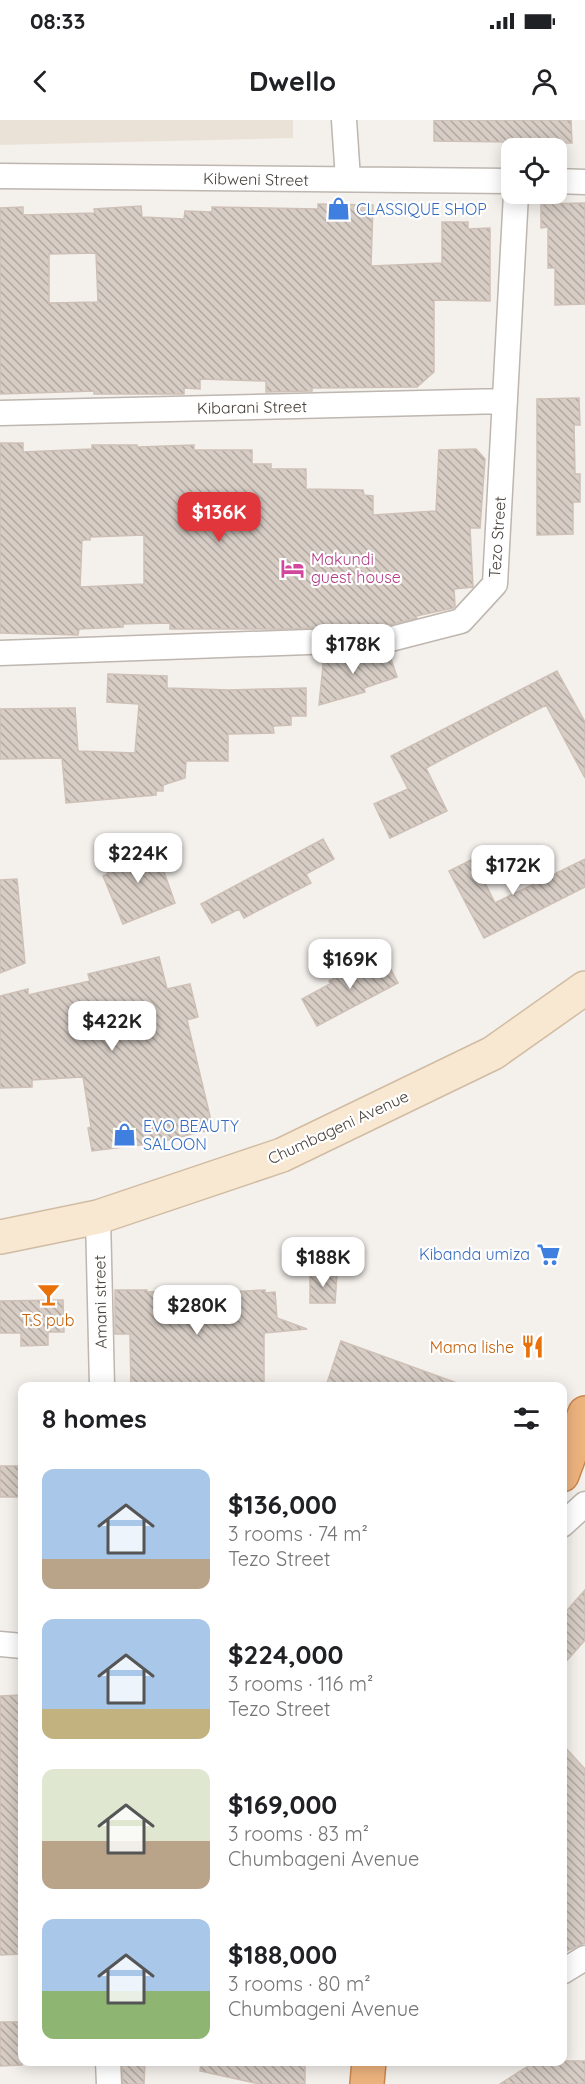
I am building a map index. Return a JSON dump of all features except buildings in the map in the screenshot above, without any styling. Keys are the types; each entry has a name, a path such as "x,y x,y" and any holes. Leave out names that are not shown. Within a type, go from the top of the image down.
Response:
{"highway":[{"path":"567,1462 585,1413"},
{"path":"367,2084 369,2066"}],"street":[{"path":"344,120 348,179"},
{"name":"Kibweni Street","path":"0,176 501,181"},
{"path":"567,181 585,182"},
{"name":"Tezo Street","path":"0,653 391,639 460,621 495,584 515,204"},
{"name":"Kibarani Street","path":"0,413 505,401"},
{"name":"Chumbageni Avenue","path":"0,1237 98,1217 282,1155 493,1053 585,988"},
{"name":"Amani street","path":"98,1217 102,1382"},
{"path":"567,1520 585,1504"},
{"path":"0,1644 18,1646"},
{"path":"567,1969 585,1958"},
{"path":"108,2066 109,2084"}],"shaded area":[{"path":"0,120 293,120 293,138 0,145"}],"place":[{"name":"CLASSIQUE SHOP","path":"338,209"},
{"name":"Makundi guest house","path":"293,568"},
{"name":"EVO BEAUTY SALOON","path":"125,1135"},
{"name":"Kibanda umiza","path":"548,1254"},
{"name":"T.S pub","path":"48,1295"},
{"name":"Mama lishe","path":"532,1347"}]}
